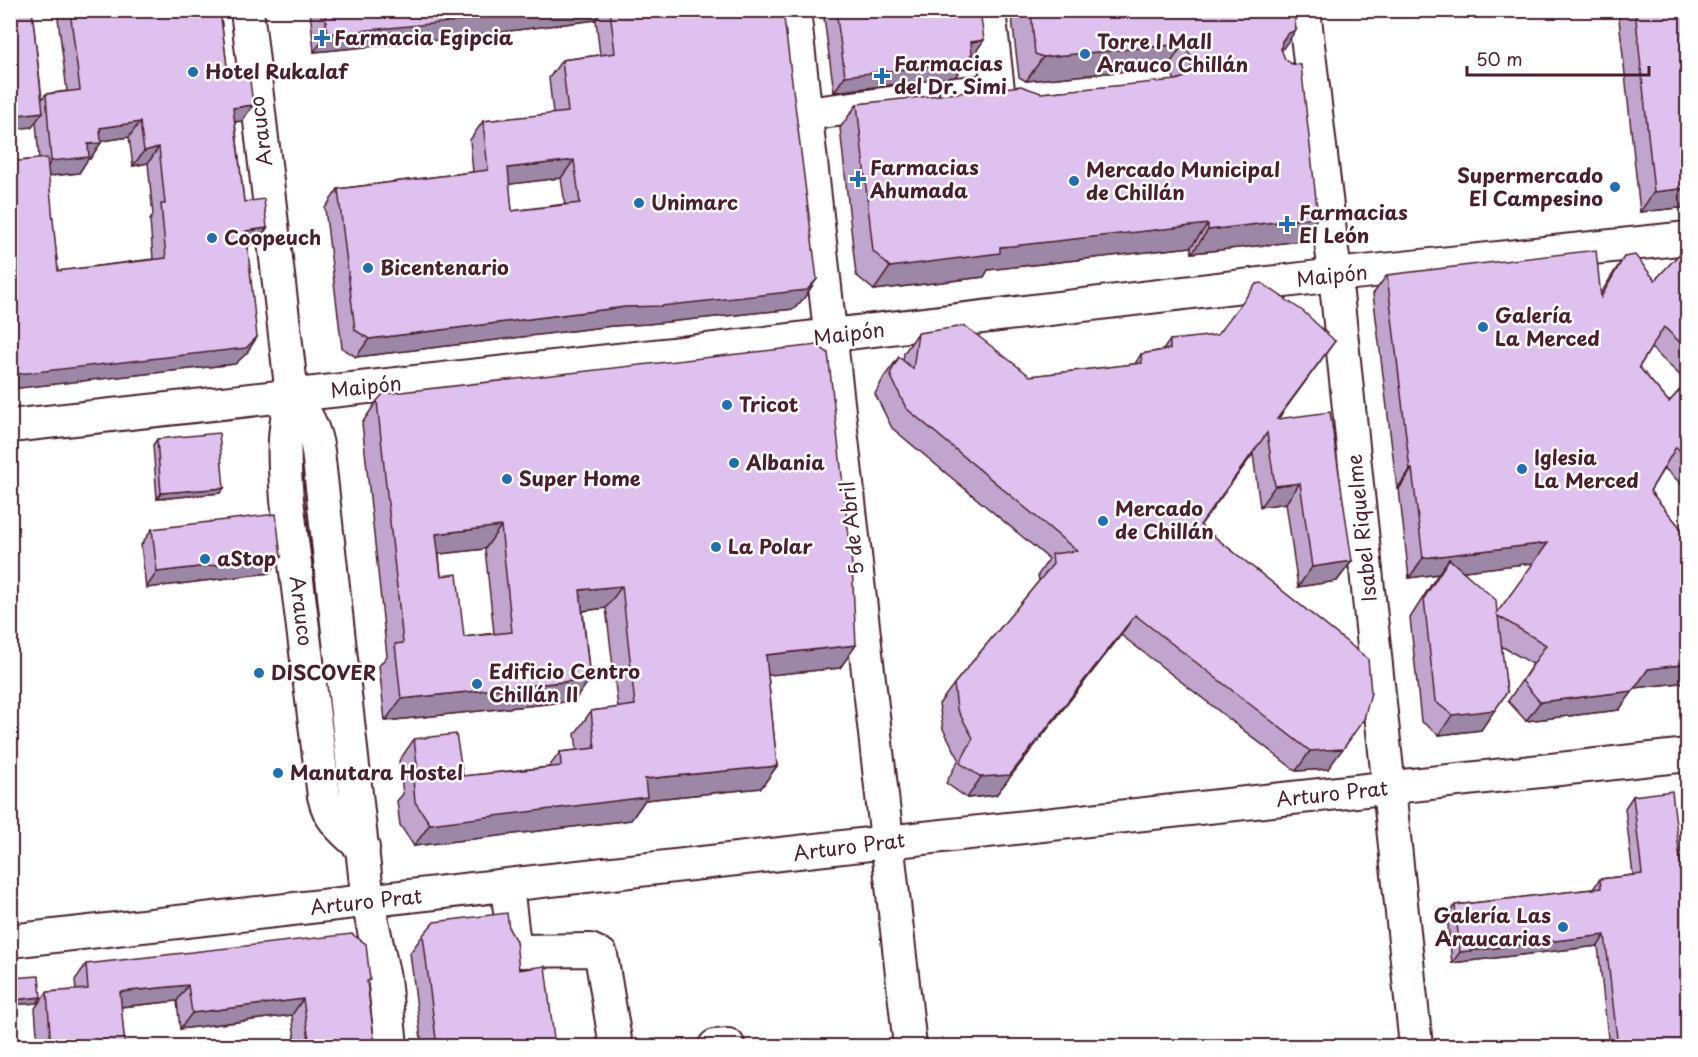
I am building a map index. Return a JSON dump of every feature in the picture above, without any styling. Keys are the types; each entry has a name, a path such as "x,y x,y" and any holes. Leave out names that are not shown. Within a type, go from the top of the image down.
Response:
{"street":[{"name":"Arauco","path":"247,10 292,395 285,420 283,451 324,796 326,807 336,824 363,848 368,902 384,978 391,1047"},
{"name":"5 de Abril","path":"794,10 909,1047"},
{"name":"Isabel Riquelme","path":"1304,10 1296,69 1335,276 1416,1047"},
{"path":"806,114 927,98 1011,94 990,21"},
{"name":"Maipón","path":"10,426 831,336 1335,276 1688,238"},
{"name":"Arturo Prat","path":"10,941 1688,755"},
{"path":"507,886 514,945 519,951 590,950 601,955 616,1047"}],"building":[{"path":"10,10 32,10 43,112 10,116"},
{"path":"70,10 220,10 228,75 249,72 253,105 233,108 244,202 264,199 267,228 246,231 257,337 246,348 10,375 10,291 15,290 10,254 10,162 47,158 58,271 166,258 161,204 165,204 159,147 144,151 140,122 100,128 101,143 88,144 89,157 51,161 46,94 80,90"},
{"path":"325,10 538,10 450,22 327,34"},
{"path":"610,10 783,10 817,279 807,290 661,306 625,307 369,339 355,330 338,189 488,170 483,121 568,112 562,60 615,53","holes":["574,160 580,203 512,211 508,168"]},
{"path":"836,10 980,10 984,40 971,42 972,53 966,62 845,76"},
{"path":"1031,10 1294,10 1296,30 1287,34 1282,41 1281,49 1285,59 1292,64 1301,65 1318,217 1208,230 1208,224 1000,247 1000,253 890,267 873,251 857,104 1021,86 1041,93 1176,80 1185,77 1191,69 1192,60 1189,53 1182,46 1173,45 1043,57 1035,54"},
{"path":"1635,10 1688,10 1688,188 1654,192"},
{"path":"1684,249 1688,249 1688,350 1664,327 1639,367 1669,402 1688,381 1688,458 1676,447 1650,491 1683,531 1688,526 1688,664 1648,669 1633,691 1540,702 1522,681 1546,645 1498,616 1507,692 1495,710 1452,715 1435,701 1424,598 1449,559 1496,600 1497,613 1548,543 1423,558 1387,275 1596,250 1601,297 1624,257 1635,255 1655,280"},
{"path":"1262,283 1304,312 1335,341 1277,419 1330,412 1352,561 1312,567 1300,483 1275,486 1267,433 1200,525 1368,659 1371,693 1364,719 1343,749 1310,751 1135,615 1010,775 981,777 960,763 973,738 957,709 954,684 1053,564 1052,554 1077,551 906,408 890,374 899,357 913,369 918,333 965,326 1030,376 1142,363 1141,354 1170,349 1170,340 1217,335 1256,284"},
{"path":"817,345 828,353 852,564 856,645 766,655 777,766 645,779 647,797 430,824 415,802 413,779 419,780 414,739 456,734 463,776 561,766 560,752 595,748 591,711 635,705 622,586 580,590 590,679 401,699 395,644 403,643 377,401 383,394","holes":["501,526 512,632 464,637 457,574 441,576 436,534"]},
{"path":"219,433 224,488 161,493 157,439"},
{"path":"276,514 281,557 157,572 152,529"},
{"name":"Galería Las Araucarias","path":"1672,791 1688,926 1688,1047 1618,1047 1605,935 1460,952 1455,905 1601,888 1600,879 1642,874 1633,796"},
{"path":"507,913 509,929 516,941 519,970 545,966 555,1047 437,1047 423,935 434,922"},
{"path":"352,934 366,944 370,980 367,981 375,1047 310,1047 303,999 192,1013 188,985 120,992 125,1047 51,1047 47,992 88,989 86,964"},
{"path":"39,976 41,997 13,1000 11,978"}],"place":[{"name":"Farmacia Egipcia","path":"322,38"},
{"name":"Torre I Mall Arauco Chillán","path":"1085,54"},
{"name":"Hotel Rukalaf","path":"193,72"},
{"name":"Farmacias del Dr. Simi","path":"882,76"},
{"name":"Farmacias Ahumada","path":"858,179"},
{"name":"Mercado Municipal de Chillán","path":"1074,181"},
{"name":"Supermercado El Campesino","path":"1615,187"},
{"name":"Unimarc","path":"639,203"},
{"name":"Farmacias El León","path":"1287,224"},
{"name":"Coopeuch","path":"212,238"},
{"name":"Bicentenario","path":"368,268"},
{"name":"Galería La Merced","path":"1483,327"},
{"name":"Tricot","path":"727,405"},
{"name":"Albania","path":"734,463"},
{"name":"Iglesia La Merced","path":"1522,469"},
{"name":"Super Home","path":"507,479"},
{"name":"Mercado de Chillán","path":"1103,521"},
{"name":"La Polar","path":"716,547"},
{"name":"aStop","path":"205,559"},
{"name":"DISCOVER","path":"259,673"},
{"name":"Edificio Centro Chillán II","path":"477,684"},
{"name":"Manutara Hostel","path":"278,773"},
{"name":"Galería Las Araucarias","path":"1563,927"}]}
